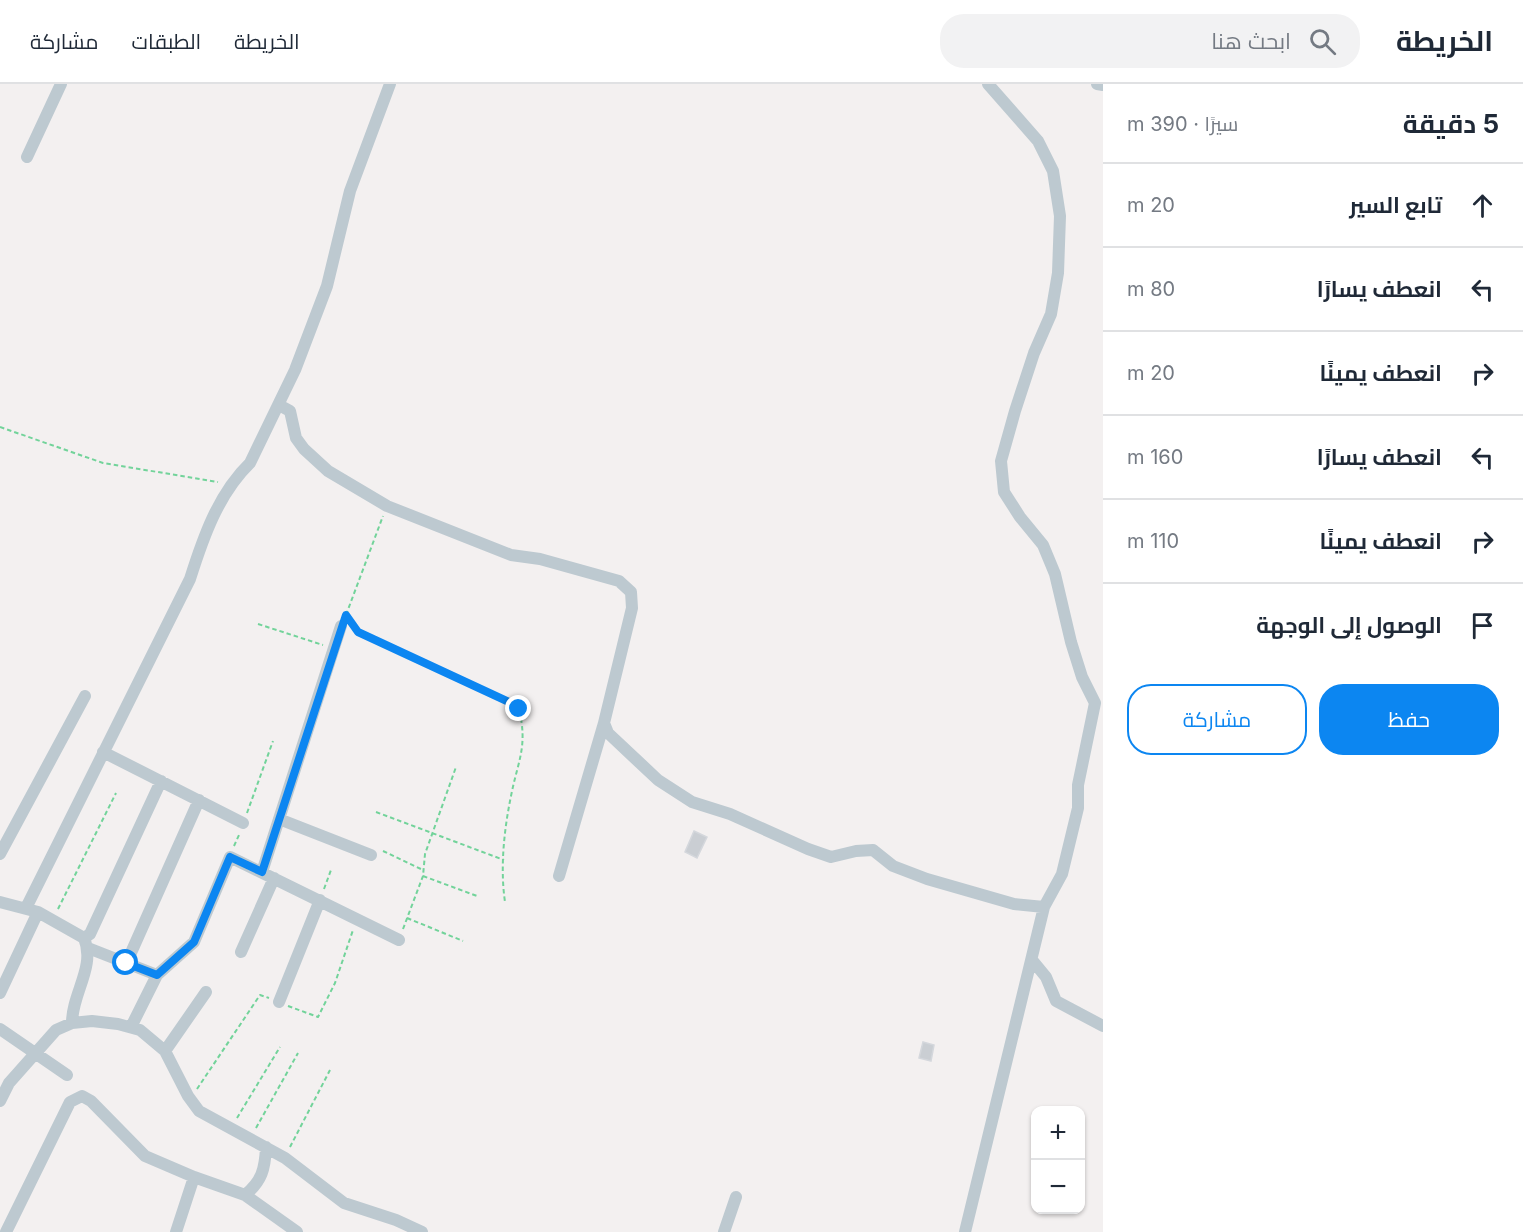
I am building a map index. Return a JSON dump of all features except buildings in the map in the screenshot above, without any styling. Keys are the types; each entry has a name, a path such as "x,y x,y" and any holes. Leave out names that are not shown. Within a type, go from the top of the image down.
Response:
{"street":[{"path":"27,157 61,84"},
{"path":"0,993 32,910 103,752 190,579 201,545 219,505 250,464 279,405 327,286 350,191 390,84"},
{"path":"965,1232 1044,907 1062,874 1078,808 1078,785 1095,703 1082,677 1055,574 1043,544 1004,492 1001,461 1034,353 1051,314 1058,273 1060,216 1053,171 1038,141 988,84"},
{"path":"1097,84 1103,85"},
{"path":"279,405 290,411 296,438 304,449 328,471 387,506 511,555 540,559 620,581 631,592 632,608 604,723 559,876"},
{"path":"241,952 268,875 279,819 344,620"},
{"path":"0,854 85,696"},
{"path":"604,723 608,733 658,780 692,802 730,814 808,849 831,856 856,850 873,850 893,866 927,879 1014,904 1044,907"},
{"path":"103,752 243,823"},
{"path":"72,1023 72,1012 89,957 86,943 160,781"},
{"path":"126,963 199,800"},
{"path":"279,819 371,855"},
{"path":"131,1027 157,975 194,942 230,857 399,940"},
{"path":"279,1002 320,900"},
{"path":"0,902 32,910 52,920 86,943 157,975"},
{"path":"1032,960 1046,977 1056,1001 1103,1026"},
{"path":"165,1051 206,992"},
{"path":"0,1101 9,1083 56,1030 72,1023 92,1022 131,1027 140,1030 165,1051 199,1111 285,1158 344,1203 396,1220 422,1232"},
{"path":"0,1029 68,1075"},
{"path":"6,1232 70,1102 78,1096 88,1099 145,1156 245,1195 297,1232"},
{"path":"245,1195 257,1185 263,1174 266,1148"},
{"path":"176,1232 194,1177"},
{"path":"724,1232 736,1197"}],"path":[{"path":"0,428 103,463 233,484"},
{"path":"387,506 344,620 358,632 509,702 519,709 522,751 511,795 502,881 505,903"},
{"path":"258,624 334,649"},
{"path":"230,857 273,741"},
{"path":"399,940 423,876 432,834 456,767"},
{"path":"52,920 116,793"},
{"path":"376,812 504,860"},
{"path":"371,855 383,851 423,870"},
{"path":"320,900 331,870"},
{"path":"423,876 477,896"},
{"path":"407,918 463,941"},
{"path":"191,1099 260,995 318,1017 334,983 357,921"},
{"path":"231,1128 280,1047"},
{"path":"251,1139 298,1053"},
{"path":"285,1158 330,1070"}],"route":[{"path":"126,963 157,975 194,942 230,857 262,872 346,615 358,632 509,702 519,709"}]}
